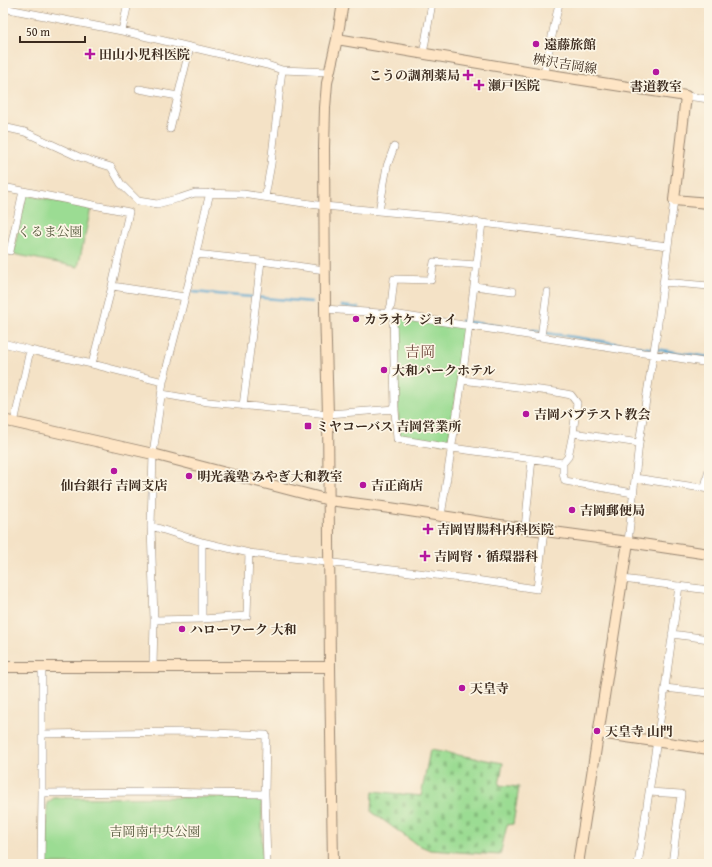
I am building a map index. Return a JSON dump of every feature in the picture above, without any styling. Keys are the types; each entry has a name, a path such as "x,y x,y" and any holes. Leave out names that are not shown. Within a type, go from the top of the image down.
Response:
{"street":[{"path":"122,31 128,3"},
{"path":"333,864 328,414 325,309 325,108 327,83 343,3"},
{"path":"423,54 432,3"},
{"path":"544,74 559,3"},
{"path":"3,8 122,31 267,65 282,70 330,72"},
{"name":"桝沢吉岡線","path":"336,39 686,96"},
{"path":"170,129 190,47"},
{"path":"265,197 271,164 282,70"},
{"path":"139,88 178,96"},
{"path":"578,864 623,579 638,443 656,338 686,96 709,99"},
{"path":"3,127 25,132 78,157 111,167 121,184 138,201 157,204 195,193 243,194 324,206 443,216 668,246"},
{"path":"379,211 387,166 394,147"},
{"path":"3,187 129,212"},
{"path":"3,249 10,251 23,192"},
{"path":"153,667 153,454 164,382 210,193"},
{"path":"674,200 709,203"},
{"path":"92,364 129,212 138,201"},
{"path":"441,516 462,380 482,222"},
{"path":"196,254 325,270"},
{"path":"243,406 261,261"},
{"path":"477,265 434,262 431,280 394,279 389,314 397,439 563,463"},
{"path":"663,282 709,286"},
{"path":"112,286 185,297"},
{"path":"474,286 513,291"},
{"path":"541,336 547,292"},
{"path":"325,309 389,314 469,325 709,363"},
{"path":"3,342 30,350 164,382"},
{"path":"14,423 30,350"},
{"path":"462,380 571,395 577,403 568,457 563,463 564,481 633,493"},
{"path":"162,394 208,402 328,414 395,409"},
{"path":"3,420 153,454 328,500 709,554"},
{"path":"573,433 638,443"},
{"path":"524,528 532,459"},
{"path":"635,478 707,489 709,469"},
{"path":"152,526 202,542 249,553 470,579 536,589 544,531"},
{"path":"202,542 202,619"},
{"path":"154,620 247,616 249,553"},
{"path":"623,579 709,590"},
{"path":"638,864 679,586"},
{"path":"672,634 709,639"},
{"path":"3,667 330,667"},
{"path":"41,864 42,667"},
{"path":"665,688 709,693"},
{"path":"42,734 183,732 266,735 265,794 267,864"},
{"path":"599,734 709,749"},
{"path":"42,793 154,792 265,794"},
{"path":"649,792 680,794 672,864"}],"green space":[{"name":"くるま公園","path":"26,195 91,208 78,267 13,254"},
{"path":"396,316 466,326 449,439 444,443 400,436"},
{"path":"430,750 503,763 499,785 519,787 513,824 507,825 500,855 430,850 416,844 372,812 373,791 421,796"},
{"name":"吉岡南中央公園","path":"258,797 262,802 262,864 47,864 47,803 54,798"}],"waterway":[{"path":"193,292 312,302"},
{"path":"342,306 359,308"},
{"path":"461,321 709,357"}],"place":[{"name":"遠藤旅館","path":"536,44"},
{"name":"田山小児科医院","path":"90,54"},
{"name":"書道教室","path":"656,72"},
{"name":"こうの調剤薬局","path":"468,75"},
{"name":"瀬戸医院","path":"479,85"},
{"name":"カラオケ ジョイ","path":"356,319"},
{"name":"大和パークホテル","path":"384,370"},
{"name":"吉岡バプテスト教会","path":"526,414"},
{"name":"ミヤコーバス 吉岡営業所","path":"308,426"},
{"name":"仙台銀行 吉岡支店","path":"114,471"},
{"name":"明光義塾 みやぎ大和教室","path":"189,476"},
{"name":"吉正商店","path":"363,485"},
{"name":"吉岡郵便局","path":"572,510"},
{"name":"吉岡胃腸科内科医院","path":"428,529"},
{"name":"吉岡腎・循環器科","path":"425,556"},
{"name":"ハローワーク 大和","path":"182,629"},
{"name":"天皇寺","path":"462,688"},
{"name":"天皇寺 山門","path":"597,731"}],"district":[{"name":"吉岡","path":"420,351"}]}
